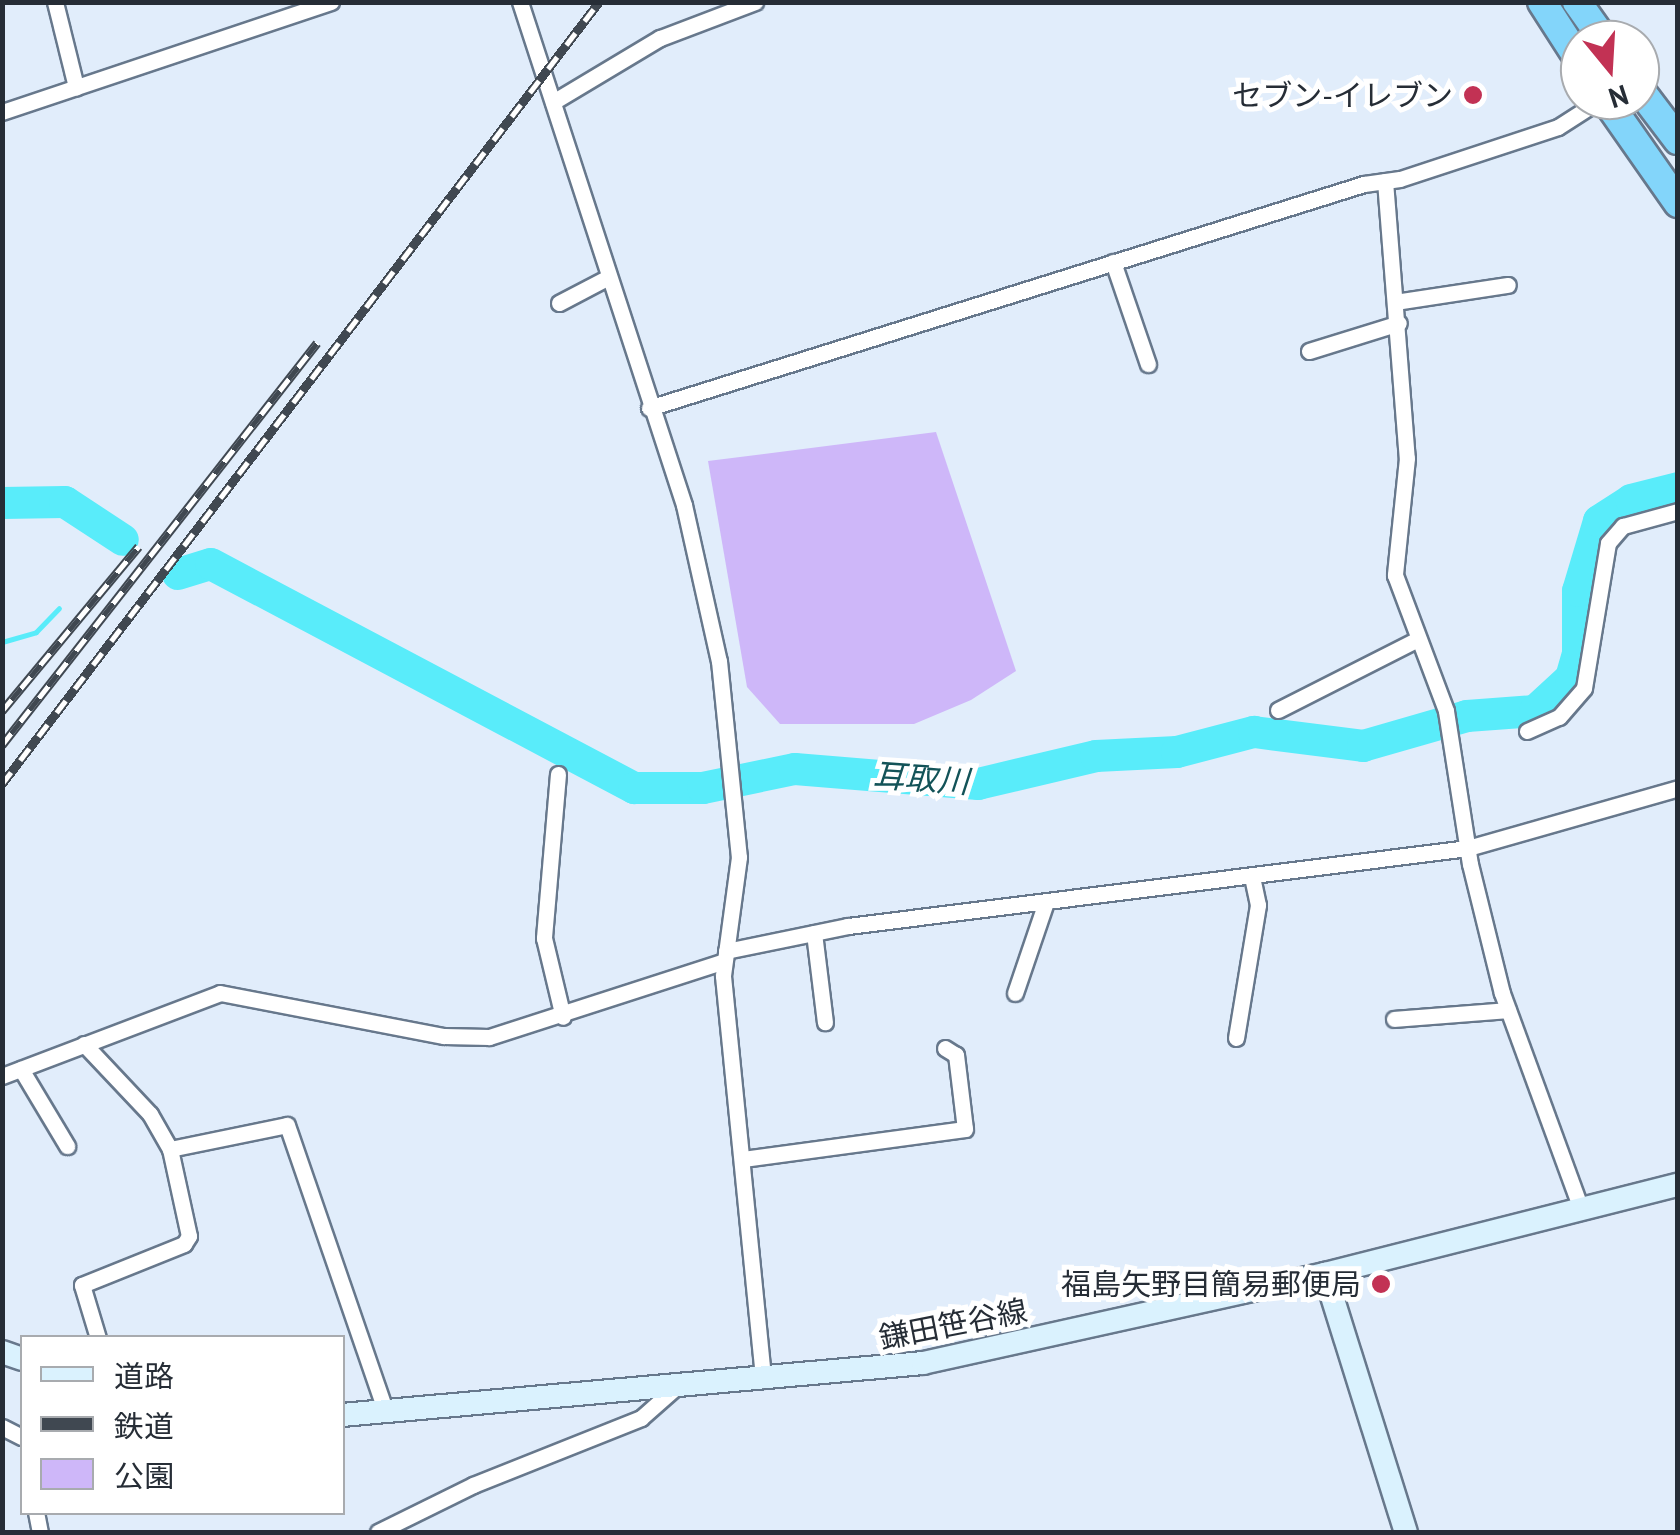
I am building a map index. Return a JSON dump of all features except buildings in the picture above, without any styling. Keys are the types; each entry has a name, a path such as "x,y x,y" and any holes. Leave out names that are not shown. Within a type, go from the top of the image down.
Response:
{"highway":[{"path":"1542,2 1560,30"},
{"path":"1660,116 1678,140"},
{"path":"1619,120 1673,187"}],"street":[{"path":"55,2 76,87"},
{"path":"2,112 330,2"},
{"path":"520,2 604,275 684,505 718,662 739,857 725,956 763,1380"},
{"path":"553,102 660,38 755,2"},
{"path":"650,408 1558,127 1570,120"},
{"path":"1385,181 1407,458 1396,575 1416,640 1446,711 1468,848 1508,1010 1581,1209"},
{"path":"1113,262 1148,364"},
{"path":"559,303 604,275"},
{"path":"1395,302 1508,285"},
{"path":"1309,350 1399,324"},
{"path":"1527,731 1559,716 1584,688 1608,542 1624,526 1678,511"},
{"path":"1278,710 1416,640"},
{"path":"558,774 544,938 563,1017"},
{"path":"2,1076 220,993 444,1036 489,1037 563,1017 725,956 814,933 1468,848 1678,788"},
{"path":"1236,1038 1258,905 1252,876"},
{"path":"1016,994 1046,902"},
{"path":"814,933 825,1022"},
{"path":"1394,1020 1508,1010"},
{"path":"84,1044 150,1114 170,1150 189,1236 184,1244 82,1286 97,1335"},
{"path":"743,1158 965,1129 956,1055 944,1048"},
{"path":"21,1069 68,1146"},
{"path":"170,1150 287,1125 386,1413"},
{"name":"鎌田笹谷線","path":"345,1415 763,1380 956,1357 1325,1274 1678,1185"},
{"path":"1325,1274 1406,1532"},
{"path":"378,1532 473,1485 642,1418 676,1388"}],"green space":[{"path":"936,432 1016,671 971,700 914,724 780,724 747,687 708,461"}],"waterway":[{"name":"耳取川","path":"178,574 211,564 634,788 703,788 795,769 978,784 1096,756 1177,752 1254,732 1363,746 1467,716 1535,711 1571,678 1578,654 1578,591 1599,521 1631,500 1678,488"},
{"name":"耳取川","path":"2,503 65,502 123,540"},
{"path":"2,642 36,632 59,608"}],"railway":[{"path":"2,784 599,2"},
{"path":"2,745 317,343"},
{"path":"2,711 139,546"}],"place":[{"name":"セブン-イレブン","path":"1473,95"},
{"name":"福島矢野目簡易郵便局","path":"1381,1284"}]}
